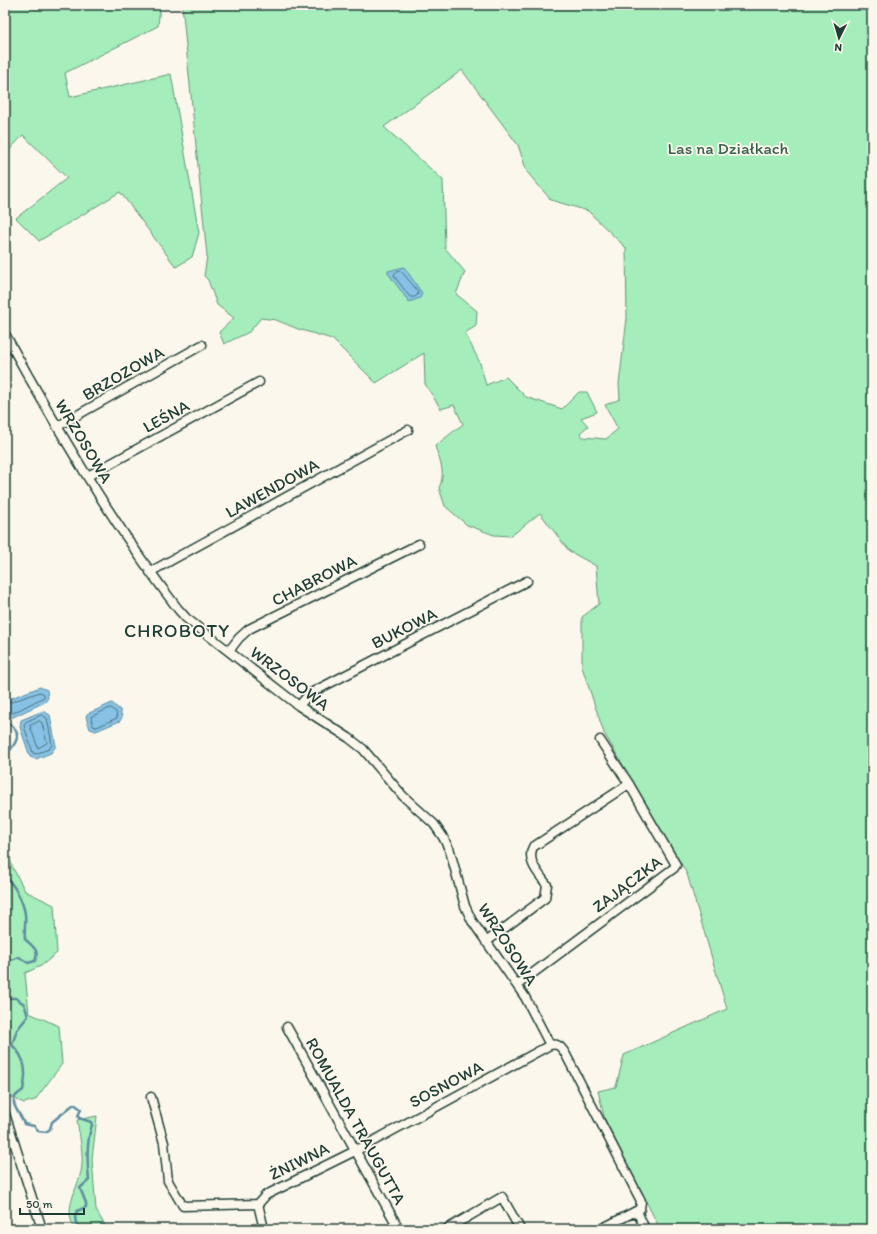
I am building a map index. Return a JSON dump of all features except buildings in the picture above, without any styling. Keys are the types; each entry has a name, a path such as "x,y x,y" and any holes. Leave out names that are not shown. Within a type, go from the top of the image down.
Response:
{"street":[{"name":"WRZOSOWA","path":"5,334 36,392 116,523 150,572 186,618 299,706 349,738 363,749 403,796 434,824 443,836 450,851 465,906 486,942 517,985 550,1045"},
{"name":"BRZOZOWA","path":"58,426 202,344"},
{"name":"LEŚNA","path":"88,476 259,382"},
{"name":"LAWENDOWA","path":"150,572 408,430"},
{"name":"CHABROWA","path":"229,651 239,638 249,629 419,544"},
{"name":"BUKOWA","path":"299,706 309,694 527,582"},
{"name":"ZAJĄCZKA","path":"517,985 676,865 629,784 600,740"},
{"path":"486,942 545,898 547,885 531,860 530,853 533,847 629,784"},
{"name":"ROMUALDA TRAUGUTTA","path":"287,1027 357,1150 399,1229"},
{"path":"550,1045 557,1045 565,1053 641,1201 641,1206 637,1211 602,1229"},
{"name":"SOSNOWA","path":"357,1150 550,1045"},
{"path":"151,1097 164,1144 168,1181 183,1206 258,1204 264,1229"},
{"path":"5,1114 42,1229"},
{"name":"ŻNIWNA","path":"258,1204 266,1195 357,1150"},
{"path":"447,1229 502,1197 520,1229"},
{"path":"637,1211 645,1229"}],"green space":[{"path":"5,5 160,5 158,26 65,73 70,97 171,74 199,233 192,257 176,267 120,192 39,241 16,218 67,178 23,135 5,155"},
{"name":"Las na Działkach","path":"182,5 872,5 872,1229 660,1229 605,1120 598,1091 616,1087 624,1055 727,1009 687,874 604,733 582,667 582,617 599,604 596,566 569,551 540,513 511,536 494,535 467,525 445,506 439,488 442,477 442,467 435,446 463,424 454,405 441,409 425,384 424,353 376,383 332,339 298,329 276,320 261,318 249,332 224,344 219,332 234,318 217,305 208,280 204,276 207,256","holes":["462,70 518,145 527,172 551,200 588,211 626,248 627,318 619,384 620,399 605,405 618,429 606,439 583,437 580,433 588,426 581,418 597,412 587,392 579,392 562,409 526,397 506,377 486,385 480,363 465,333 476,326 477,311 456,294 465,272 445,248 443,180 384,127"]},
{"path":"5,840 12,866 25,891 54,905 57,953 41,966 25,973 29,1013 59,1026 62,1064 35,1100 24,1103 8,1096 5,1083"},
{"path":"97,1116 92,1159 96,1210 107,1229 75,1229 71,1221 70,1213 82,1164 77,1120"}],"water":[{"path":"404,267 422,293 420,298 409,302 388,273 388,271"},
{"path":"40,687 47,690 48,698 45,702 11,718 5,714 6,700"},
{"path":"112,703 120,710 122,717 120,721 96,731 90,729 86,717 87,714"},
{"path":"43,711 50,715 56,746 51,753 36,759 30,757 20,727 21,720"}],"waterway":[{"path":"5,721 11,725 17,733 16,742 5,756"},
{"path":"5,877 12,884 20,899 25,914 25,939 35,949 37,954 35,961 28,963 19,957 11,960 5,959"},
{"path":"5,998 16,998 24,1004 28,1016 17,1030 12,1045 23,1060 25,1072 23,1090 14,1100 15,1107 24,1124 34,1126 38,1131 46,1132 50,1129 52,1122 74,1104 81,1109 78,1116 79,1118 91,1122 92,1125 88,1152 89,1180 80,1188 86,1203 86,1207 77,1211 75,1217 77,1229"}],"district":[{"name":"CHROBOTY","path":"177,630"}]}
